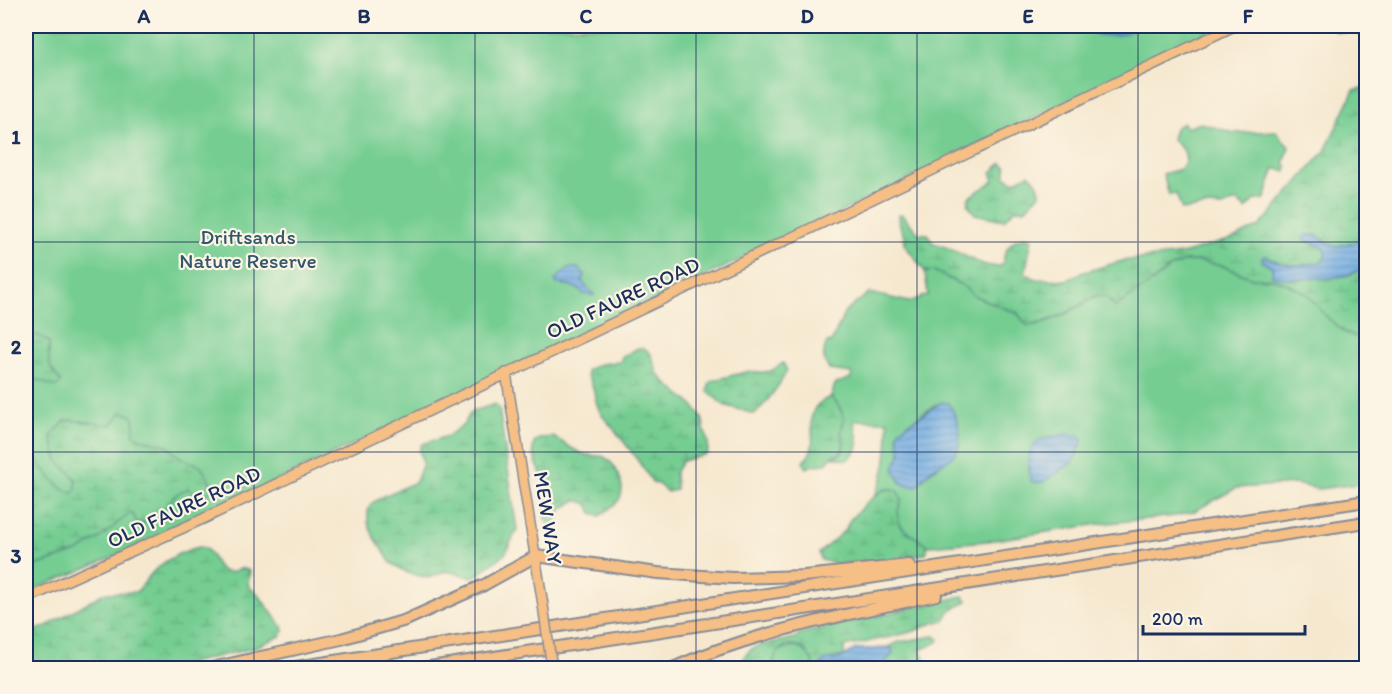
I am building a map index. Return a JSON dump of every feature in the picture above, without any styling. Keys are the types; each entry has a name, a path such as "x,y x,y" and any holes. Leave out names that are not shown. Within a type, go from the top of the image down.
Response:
{"highway":[{"path":"289,669 1366,501"},
{"path":"423,669 1366,522"},
{"path":"212,669 341,639 406,620 475,589 536,556 658,573 733,578 816,575 975,558 999,558"},
{"path":"673,669 736,643 788,628 941,594 973,583"}],"main road":[{"name":"OLD FAURE ROAD","path":"26,599 138,550 1234,26"},
{"name":"MEW WAY","path":"506,373 552,669"}],"green space":[{"name":"Driftsands Nature Reserve","path":"26,26 1222,26 899,184 136,548 26,593"},
{"path":"1330,26 1366,26 1366,41 1358,33 1335,32"},
{"path":"1366,87 1366,242 1335,247 1316,235 1304,240 1324,248 1326,255 1322,262 1293,265 1280,263 1266,256 1262,262 1272,266 1273,272 1278,275 1291,279 1344,276 1366,269 1366,340 1344,332 1307,294 1288,284 1274,279 1252,278 1223,266 1200,261 1185,261 1167,269 1154,281 1115,307 1107,297 1097,295 1064,314 1028,326 1017,313 975,296 962,285 934,271 925,272 905,245 899,219 899,215 902,214 919,234 928,234 933,243 990,266 999,267 1003,263 1008,247 1015,240 1032,238 1025,273 1036,279 1067,280 1081,273 1122,261 1182,254 1235,238 1260,226 1325,151 1354,90"},
{"path":"1183,123 1186,128 1201,123 1234,133 1276,131 1289,147 1284,164 1287,166 1286,172 1275,168 1265,198 1255,200 1246,209 1238,202 1233,202 1223,207 1206,206 1182,210 1176,194 1169,195 1163,174 1181,169 1186,160 1184,151 1172,139 1175,128"},
{"path":"1002,163 1006,167 1006,177 1014,182 1029,174 1034,178 1040,194 1025,209 1015,209 1004,220 975,214 968,205 969,197 994,181 991,172"},
{"path":"1185,260 1201,261 1223,266 1252,278 1274,279 1307,294 1344,332 1366,340 1366,483 1318,489 1296,484 1236,488 1193,512 1175,516 1099,524 987,541 928,546 901,526 897,513 901,500 893,489 885,489 875,495 884,469 888,421 854,420 858,442 856,450 847,460 834,457 842,452 844,444 841,433 844,417 831,397 835,384 851,378 852,373 830,370 824,357 824,349 827,342 831,343 845,312 869,293 909,302 928,295 925,272 934,271 962,285 975,296 1017,313 1028,326 1064,314 1097,295 1107,297 1110,302 1154,281 1167,269","holes":["937,404 937,468 914,486 901,483 894,468 901,453 898,435 908,423"]},
{"path":"26,334 40,336 49,342 49,363 61,382 58,386 34,379 26,380"},
{"path":"638,348 643,348 650,353 659,375 698,411 703,420 708,443 707,454 682,461 675,473 676,490 667,492 658,484 653,483 629,448 599,411 592,385 587,376 587,370 600,364 620,362 622,357"},
{"path":"783,363 787,370 785,375 768,400 754,414 724,405 708,392 711,381 749,371 757,373 771,371"},
{"path":"831,397 844,417 841,433 844,444 842,452 830,458 826,464 807,468 803,462 812,447 811,423 814,409 820,402"},
{"path":"495,404 499,408 517,530 505,554 471,577 446,571 428,578 408,573 391,563 373,535 368,523 368,510 372,503 384,496 416,482 423,463 419,450 422,444 448,436 464,424 471,412"},
{"path":"121,412 131,415 134,419 134,435 166,445 181,458 201,466 210,481 211,491 202,496 189,489 181,492 156,518 148,522 139,524 134,515 129,514 100,538 77,552 26,569 26,444 53,480 66,491 73,493 76,489 76,479 58,461 51,436 65,421 111,425"},
{"path":"553,437 584,454 604,457 616,470 621,481 622,493 618,501 600,516 592,513 588,504 576,500 562,509 553,525 549,525 546,520 545,483 534,457 533,446 538,439"},
{"path":"889,489 897,491 902,500 898,516 902,527 927,544 927,551 924,554 881,561 836,564 821,560 819,553 845,530 850,520 866,503 882,491"},
{"path":"200,547 208,550 223,571 230,572 243,568 250,572 249,587 257,593 282,626 284,631 281,636 253,648 169,668 26,668 26,634 45,627 104,593 136,592 161,565 180,553"},
{"path":"963,596 966,602 949,611 944,621 935,622 912,632 844,647 844,656 821,664 823,668 816,668 804,650 792,645 779,650 773,668 745,668 744,657 750,650 760,645 795,638 799,634 822,628"},
{"path":"934,636 939,639 938,642 920,650 925,659 909,668 880,668 893,653 888,647 899,642"},
{"path":"797,646 808,653 816,668 773,668 774,658 779,651 786,647"}],"water":[{"path":"1090,26 1118,29 1137,26 1123,34 1112,36 1095,34"},
{"path":"1316,235 1335,247 1366,242 1366,269 1330,278 1287,279 1272,276 1272,266 1262,261 1262,257 1266,256 1280,263 1293,265 1322,262 1326,255 1324,248 1304,240 1304,237"},
{"path":"578,268 585,274 582,282 594,295 583,294 574,287 557,284 555,280 567,269"},
{"path":"942,402 948,403 955,415 960,437 957,450 953,456 927,474 917,486 905,485 894,468 901,453 899,430"},
{"path":"1065,434 1082,438 1080,448 1071,464 1043,482 1032,482 1029,476 1029,459 1033,446 1036,442 1046,438"},
{"path":"888,647 893,653 880,668 823,668 821,664 825,660 839,659 856,649"}]}
